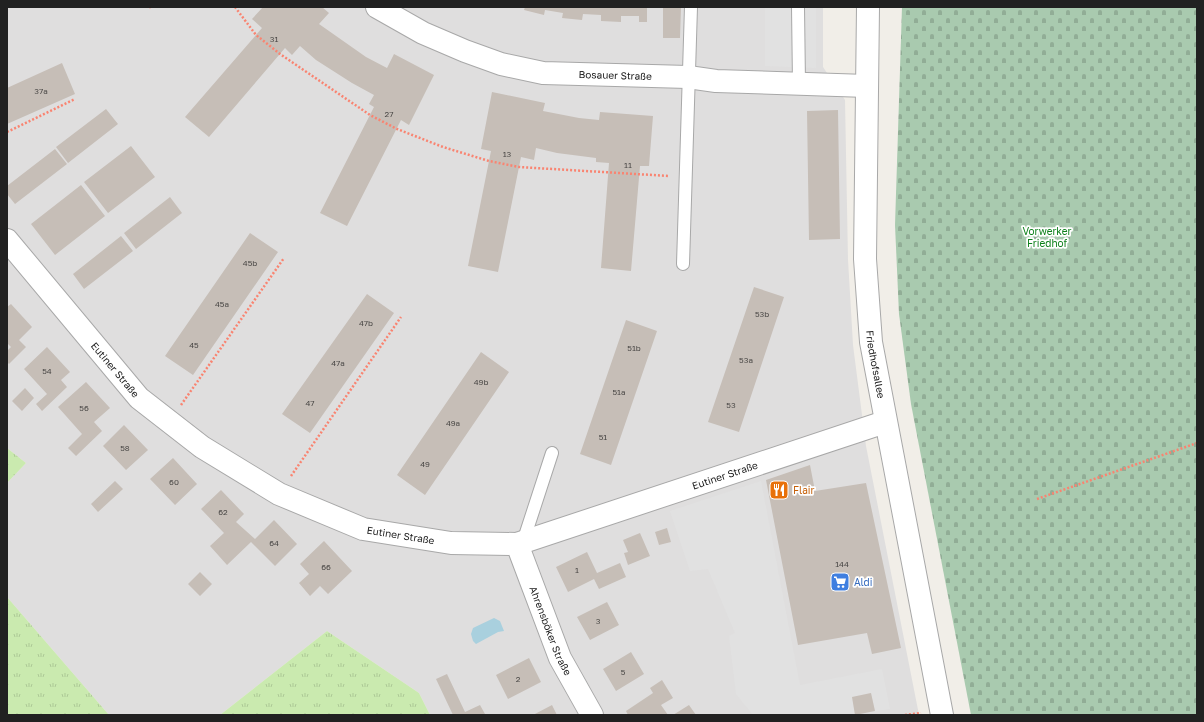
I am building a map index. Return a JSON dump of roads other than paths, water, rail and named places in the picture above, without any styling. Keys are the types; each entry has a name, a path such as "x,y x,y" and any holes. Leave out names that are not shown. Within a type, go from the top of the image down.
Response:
{"street":[{"name":"Bosauer Straße","path":"376,7 424,33 465,51 501,64 543,73 688,77 716,80 867,86"},
{"name":"Friedhofsallee","path":"868,7 865,258 871,342 885,422 942,715"},
{"name":"Eutiner Straße","path":"7,240 139,398 202,447 279,494 363,529 451,543 520,543 885,422"},
{"name":"Ahrensböker Straße","path":"520,543 560,658 592,715"}],"lane":[{"path":"683,264 690,7"},
{"path":"798,7 799,84"},
{"path":"520,543 552,453"}],"water":[{"path":"494,618 500,621 504,631 498,632 476,644 473,641 471,634 473,628"}],"place":[{"name":"Flair","path":"779,490"},
{"name":"Aldi","path":"840,582"}],"park label":[{"name":"Vorwerker Friedhof","path":"1047,236"}]}
